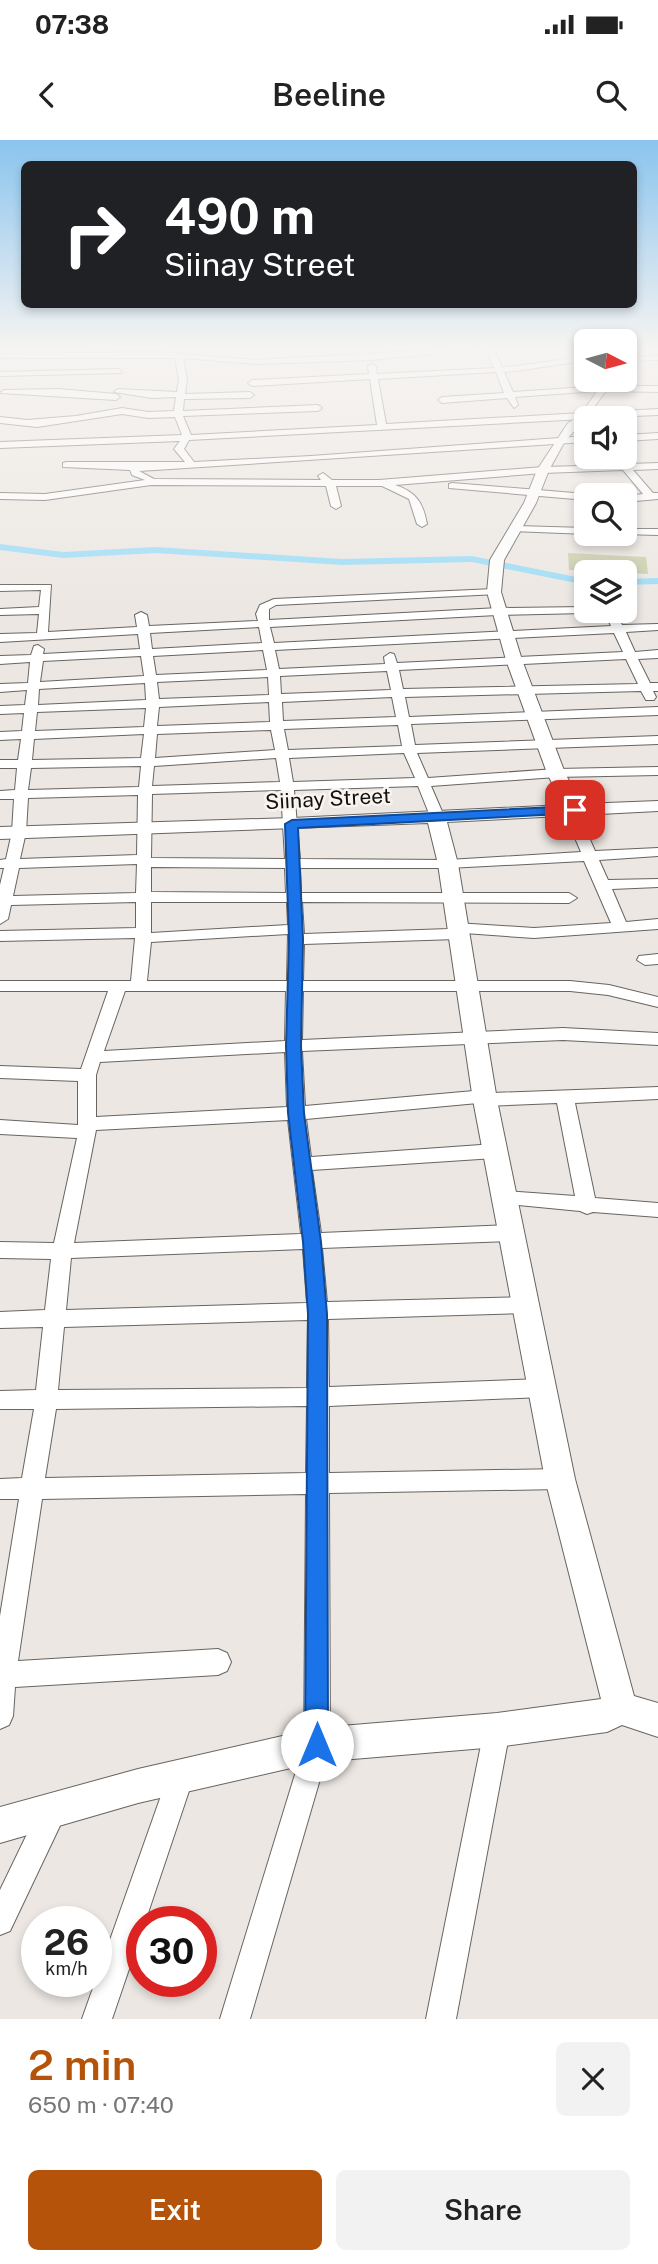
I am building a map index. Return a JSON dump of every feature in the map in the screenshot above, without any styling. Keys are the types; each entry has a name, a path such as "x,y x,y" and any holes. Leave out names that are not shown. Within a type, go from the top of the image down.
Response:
{"street":[{"path":"57,438 64,442"},
{"path":"0,445 176,438"},
{"path":"187,438 179,449 191,464"},
{"path":"253,438 258,483"},
{"path":"361,438 386,441 430,438"},
{"path":"385,438 395,468 420,480 463,488 574,496"},
{"path":"66,465 139,467 311,459 397,438"},
{"path":"466,438 476,476"},
{"path":"516,438 574,439"},
{"path":"563,438 543,470 534,494 498,560 494,592 524,691 620,926"},
{"path":"311,459 330,483 336,506"},
{"path":"637,467 658,466"},
{"path":"139,467 134,470 135,473 149,478 151,482"},
{"path":"0,496 45,497 151,482 379,483 584,469"},
{"path":"627,469 654,496"},
{"path":"379,483 411,494 418,501 422,524"},
{"path":"516,529 574,531"},
{"path":"637,532 658,532"},
{"path":"0,587 47,587 21,794 19,832 6,864 0,919"},
{"path":"235,2019 317,1745 318,1314 296,1113 292,824 276,725 274,674 262,614 268,604 494,592"},
{"path":"370,598 387,642 410,751 436,816 448,864 456,931 485,1098 542,1388 561,1479 618,1697 618,1707"},
{"path":"0,612 45,610"},
{"path":"0,638 264,623 574,610"},
{"path":"0,1716 2,1675 33,1489 57,1320 62,1251 87,1128 90,1066 128,988 142,969 145,792 150,762 153,704 141,615"},
{"path":"0,736 658,712 652,687 631,656 616,623"},
{"path":"0,660 658,627"},
{"path":"0,688 658,654"},
{"path":"0,710 652,687"},
{"path":"0,764 150,762 281,754 658,740"},
{"path":"0,795 423,782 556,773 658,771"},
{"name":"Siinay Street","path":"0,834 292,824 658,806"},
{"path":"6,864 145,861 448,864 658,852"},
{"path":"603,885 658,883"},
{"path":"3,897 569,898"},
{"path":"0,936 456,931 534,933 658,924"},
{"path":"0,986 570,986 609,990 641,1000 658,1002"},
{"path":"0,1072 293,1046 474,1036 563,1034 658,1039"},
{"path":"0,1127 87,1128 485,1098 658,1093"},
{"path":"565,1097 587,1207"},
{"path":"303,1164 495,1151"},
{"path":"504,1198 587,1207 658,1210"},
{"path":"0,1250 62,1251 511,1233"},
{"path":"0,1320 318,1314 526,1306"},
{"path":"0,1400 318,1397 542,1388"},
{"path":"0,1489 319,1481 561,1479"},
{"path":"2,1675 218,1662"},
{"path":"618,1707 658,1720"},
{"path":"0,1825 181,1776 317,1745 497,1730 607,1715 618,1707"},
{"path":"441,2019 497,1730"},
{"path":"97,2019 181,1776"},
{"path":"0,1921 55,1808"}],"green space":[{"path":"568,553 646,557 648,574 637,573 637,560 574,560 574,570 569,570"}],"waterway":[{"path":"0,547 63,555 156,550 342,562 472,559 574,580"},
{"path":"637,582 658,581"}],"route":[{"path":"317,1745 318,1314 296,1113 293,1046 296,939 292,824 575,810"}]}
